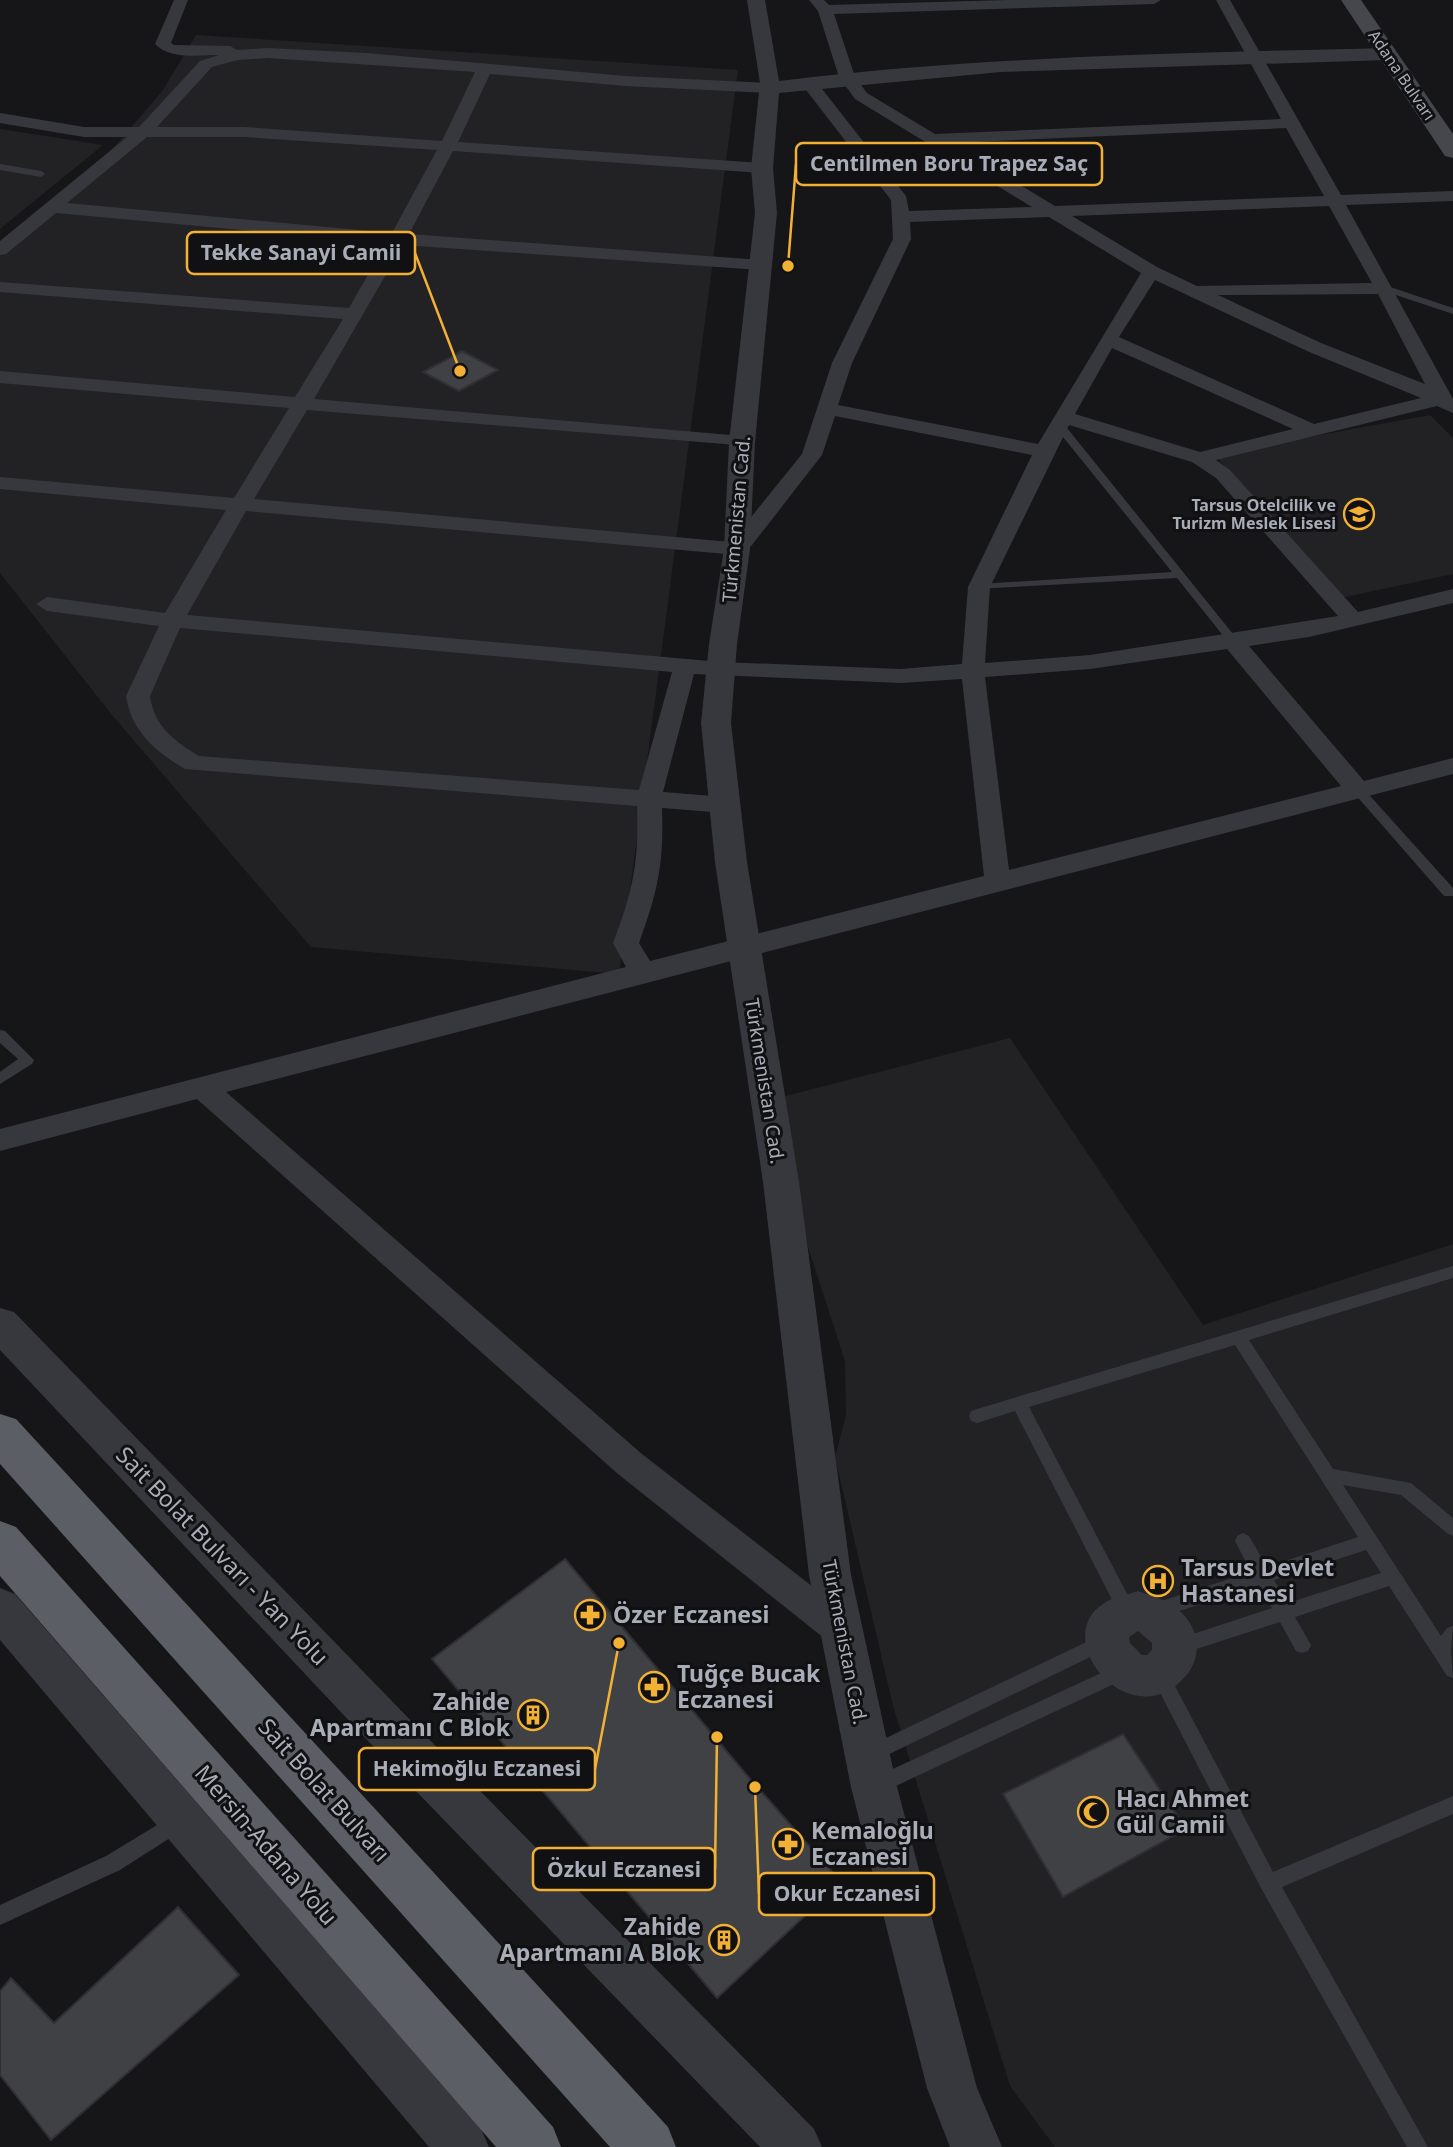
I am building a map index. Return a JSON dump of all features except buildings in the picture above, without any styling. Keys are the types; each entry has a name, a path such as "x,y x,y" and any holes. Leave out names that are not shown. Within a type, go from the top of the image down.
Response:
{"highway":[{"name":"Sait Bolat Bulvarı","path":"0,1433 648,2147"},
{"name":"Mersin-Adana Yolu","path":"0,1542 533,2147"}],"main road":[{"name":"Adana Bulvarı","path":"1351,0 1453,151"},
{"name":"Adana Bulvarı","path":"1371,0 1453,119"}],"street":[{"path":"181,0 163,44 171,49 268,53 625,81 769,89 847,77 964,67 1388,54"},
{"name":"Türkmenistan Cad.","path":"756,0 769,89 762,169 766,213 742,442 737,549 716,723 744,946 781,1182 830,1575 871,1772 952,2088 976,2147"},
{"path":"1154,0 820,5 847,77 861,96 1151,271 1314,347 1448,403"},
{"path":"1223,0 1448,403"},
{"path":"0,250 145,130 206,64 237,55 268,53"},
{"path":"485,68 449,146 397,239 172,621 138,696 138,712 168,749 194,763 725,805"},
{"path":"0,483 737,549 811,455 842,363 902,239 900,200 809,83"},
{"path":"0,118 84,132 244,132 762,169"},
{"path":"932,139 1292,123"},
{"path":"901,217 1048,209 1336,202 1453,196"},
{"path":"52,207 397,239 761,265"},
{"path":"997,881 973,670 979,587 1044,452 1108,339 1151,271"},
{"path":"0,287 354,314"},
{"path":"1194,290 1384,288"},
{"path":"1108,339 1313,430"},
{"path":"0,377 742,442"},
{"path":"1199,458 1313,430 1448,403"},
{"path":"827,409 1044,452"},
{"path":"1061,421 1199,458 1232,483 1353,619"},
{"path":"47,604 172,621 685,666 901,676 1090,662 1233,641 1353,619 1453,596"},
{"path":"1233,641 1358,790"},
{"path":"643,972 626,943 645,892 651,851 649,799 685,666"},
{"path":"0,1140 744,946 1453,766"},
{"path":"202,1087 630,1464 841,1630"},
{"name":"Sait Bolat Bulvarı - Yan Yolu","path":"0,1324 441,1784 796,2147"},
{"path":"0,1608 463,2147"}],"lane":[{"path":"0,167 41,174"},
{"path":"1384,288 1453,311"},
{"path":"1061,421 1233,641"},
{"path":"979,587 1180,575"},
{"path":"1358,790 1449,893 1453,892"},
{"path":"0,1035 27,1060 0,1079"},
{"path":"976,1416 1453,1272"},
{"path":"1238,1336 1453,1670"},
{"path":"1019,1403 1140,1643 1269,1884 1418,2147"},
{"path":"1327,1475 1405,1488 1453,1528"},
{"path":"1243,1541 1302,1645"},
{"path":"871,1772 1140,1643 1263,1578 1370,1541"},
{"path":"871,1772 1140,1643 1283,1615 1392,1577"},
{"path":"1441,1651 1453,1634"},
{"path":"1269,1884 1453,1805"},
{"path":"0,1914 113,1863 181,1819"}],"shaded area":[{"path":"196,35 738,70 619,974 311,947 112,715 0,573 0,252 116,145 163,90"},
{"path":"0,129 103,145 0,229"},
{"name":"Tarsus Otelcilik ve Turizm Meslek Lisesi","path":"1430,415 1453,438 1453,574 1336,599 1214,454"},
{"name":"Tarsus Devlet Hastanesi","path":"1010,1038 1203,1325 1453,1244 1453,2147 1055,2147 1010,2086 893,1706 835,1457 846,1415 845,1361 808,1247 782,1097"}],"place":[{"name":"Centilmen Boru Trapez Saç","path":"788,266"},
{"name":"Tekke Sanayi Camii","path":"460,371"},
{"name":"Tarsus Otelcilik ve Turizm Meslek Lisesi","path":"1359,514"},
{"name":"Tarsus Devlet Hastanesi","path":"1158,1581"},
{"name":"Özer Eczanesi","path":"590,1615"},
{"name":"Hekimoğlu Eczanesi","path":"619,1643"},
{"name":"Tuğçe Bucak Eczanesi","path":"654,1687"},
{"name":"Zahide Apartmanı C Blok","path":"533,1715"},
{"name":"Özkul Eczanesi","path":"717,1737"},
{"name":"Okur Eczanesi","path":"755,1787"},
{"name":"Hacı Ahmet Gül Camii","path":"1093,1812"},
{"name":"Kemaloğlu Eczanesi","path":"788,1844"},
{"name":"Zahide Apartmanı A Blok","path":"724,1940"}]}
